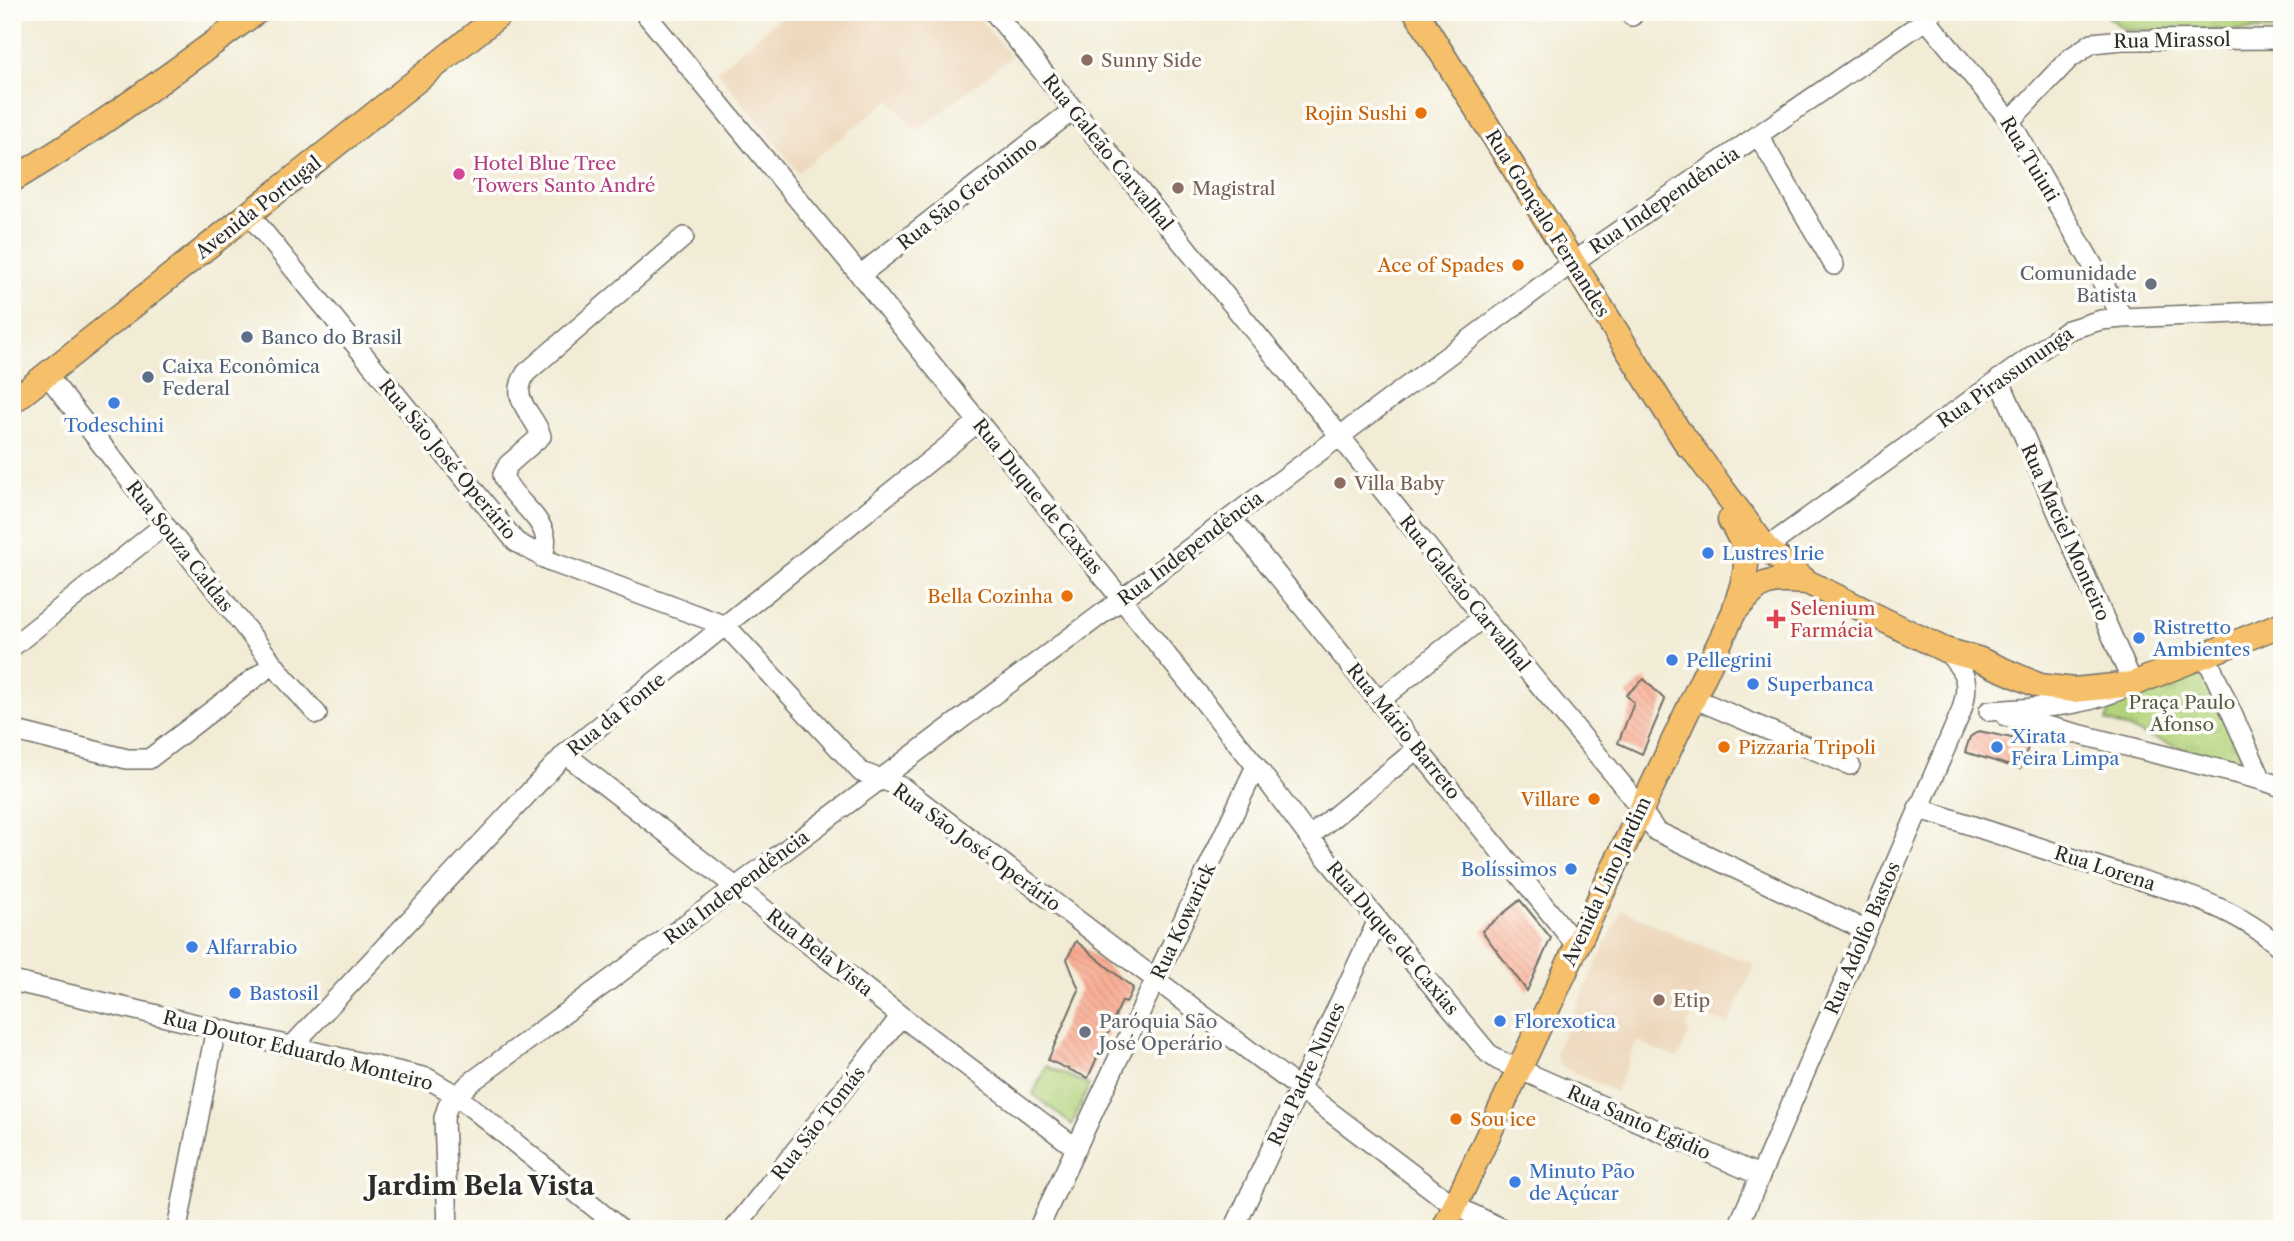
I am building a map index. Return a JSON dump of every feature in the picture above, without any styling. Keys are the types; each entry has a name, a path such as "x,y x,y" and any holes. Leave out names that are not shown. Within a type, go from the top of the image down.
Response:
{"main road":[{"path":"12,180 128,104 256,12"},
{"name":"Avenida Portugal","path":"12,402 503,12"},
{"name":"Rua Gonçalo Fernandes","path":"1416,12 1681,433 1745,549 1745,574 1734,612"},
{"name":"Rua Gonçalo Fernandes","path":"1681,433 1766,548 1807,582 1945,650 1978,659 2030,682 2051,688 2074,690 2133,684 2282,624"},
{"name":"Avenida Lino Jardim","path":"1444,1229 1734,612 1764,583 1780,580 1807,582"}],"street":[{"name":"Rua Duque de Caxias","path":"644,12 1122,599 1256,766 1309,837 1488,1053 1518,1069"},
{"name":"Rua Galeão Carvalhal","path":"994,12 1339,435 1483,617 1626,789 1656,831 1865,930"},
{"name":"Rua Independência","path":"456,1095 1573,263 1926,15"},
{"name":"Rua Tuiuti","path":"1926,15 2010,121 2123,318"},
{"name":"Rua Mirassol","path":"2010,121 2069,59 2092,43 2122,40 2282,39"},
{"name":"Rua São Gerônimo","path":"860,275 1073,110"},
{"path":"1758,135 1835,265"},
{"name":"Rua São José Operário","path":"249,214 516,542 543,558 726,626 861,772 902,787 1455,1206 1503,1229"},
{"path":"543,558 546,541 542,528 503,475 508,465 541,436 522,404 521,381 526,373 684,237"},
{"name":"Rua Pirassununga","path":"1766,548 2068,330 2101,320 2123,318 2282,311"},
{"name":"Rua Souza Caldas","path":"47,375 163,526 273,664 317,714"},
{"name":"Rua Maciel Monteiro","path":"1999,379 2133,684"},
{"name":"Rua da Fonte","path":"292,1046 565,754 978,422"},
{"name":"Rua Mário Barreto","path":"1231,518 1576,945"},
{"path":"12,647 163,526"},
{"path":"1379,701 1483,617"},
{"name":"Rua Adolfo Bastos","path":"1737,1229 1961,712 1966,691 1965,680 1960,666 1945,650"},
{"path":"2206,656 2262,780"},
{"path":"12,730 127,758 149,759 273,664"},
{"path":"1989,711 2078,705 2113,694 2133,684"},
{"path":"1693,698 1850,765"},
{"path":"1961,712 1978,709 1989,711 2282,787"},
{"path":"1309,837 1418,749"},
{"name":"Rua Bela Vista","path":"565,754 901,1016 1076,1148"},
{"name":"Rua Kowarick","path":"1038,1229 1256,766"},
{"name":"Rua Lorena","path":"1918,808 2178,892 2222,909 2259,929 2282,949"},
{"name":"Rua Padre Nunes","path":"1234,1229 1378,919"},
{"name":"Rua Doutor Eduardo Monteiro","path":"12,981 427,1078 456,1095 621,1229"},
{"name":"Rua São Tomás","path":"734,1229 901,1016"},
{"path":"177,1229 216,1028"},
{"name":"Rua Santo Egidio","path":"1518,1069 1759,1175"},
{"path":"448,1229 444,1118 448,1105 456,1095"}],"shaded area":[{"path":"786,12 974,12 1011,57 916,131 890,99 798,172 717,71"},
{"name":"Etip","path":"1622,909 1689,941 1755,964 1728,1025 1695,1010 1686,1029 1690,1031 1678,1059 1637,1041 1615,1092 1560,1066 1555,1052"}],"green space":[{"path":"2102,12 2282,12 2282,30 2125,30"},
{"name":"Praça Paulo Afonso","path":"2196,673 2201,674 2240,750 2240,758 2228,765 2106,721 2111,707"},
{"path":"1046,1066 1089,1085 1072,1125 1033,1094"}],"building":[{"path":"1644,679 1665,700 1642,754 1618,743 1634,703 1626,695"},
{"name":"Xirata Feira Limpa","path":"1979,731 2030,742 2020,769 1965,752 1970,737"},
{"path":"1520,900 1551,938 1527,991 1482,931"},
{"name":"Paróquia São José Operário","path":"1076,941 1133,988 1126,1003 1122,1001 1088,1078 1048,1060 1079,990 1067,959"}],"place":[{"name":"Sunny Side","path":"1087,60"},
{"name":"Rojin Sushi","path":"1421,113"},
{"name":"Hotel Blue Tree Towers Santo André","path":"459,174"},
{"name":"Magistral","path":"1178,188"},
{"name":"Ace of Spades","path":"1518,265"},
{"name":"Comunidade Batista","path":"2151,284"},
{"name":"Banco do Brasil","path":"247,337"},
{"name":"Caixa Econômica Federal","path":"148,377"},
{"name":"Todeschini","path":"114,403"},
{"name":"Villa Baby","path":"1340,483"},
{"name":"Lustres Irie","path":"1708,553"},
{"name":"Bella Cozinha","path":"1067,596"},
{"name":"Selenium Farmácia","path":"1776,619"},
{"name":"Ristretto Ambientes","path":"2139,638"},
{"name":"Pellegrini","path":"1672,660"},
{"name":"Superbanca","path":"1753,684"},
{"name":"Pizzaria Tripoli","path":"1724,747"},
{"name":"Xirata Feira Limpa","path":"1997,747"},
{"name":"Villare","path":"1594,799"},
{"name":"Bolíssimos","path":"1571,869"},
{"name":"Alfarrabio","path":"192,947"},
{"name":"Bastosil","path":"235,993"},
{"name":"Etip","path":"1659,1000"},
{"name":"Florexotica","path":"1500,1021"},
{"name":"Paróquia São José Operário","path":"1085,1032"},
{"name":"Sou ice","path":"1456,1119"},
{"name":"Minuto Pão de Açúcar","path":"1515,1182"}],"district":[{"name":"Jardim Bela Vista","path":"481,1186"}]}
